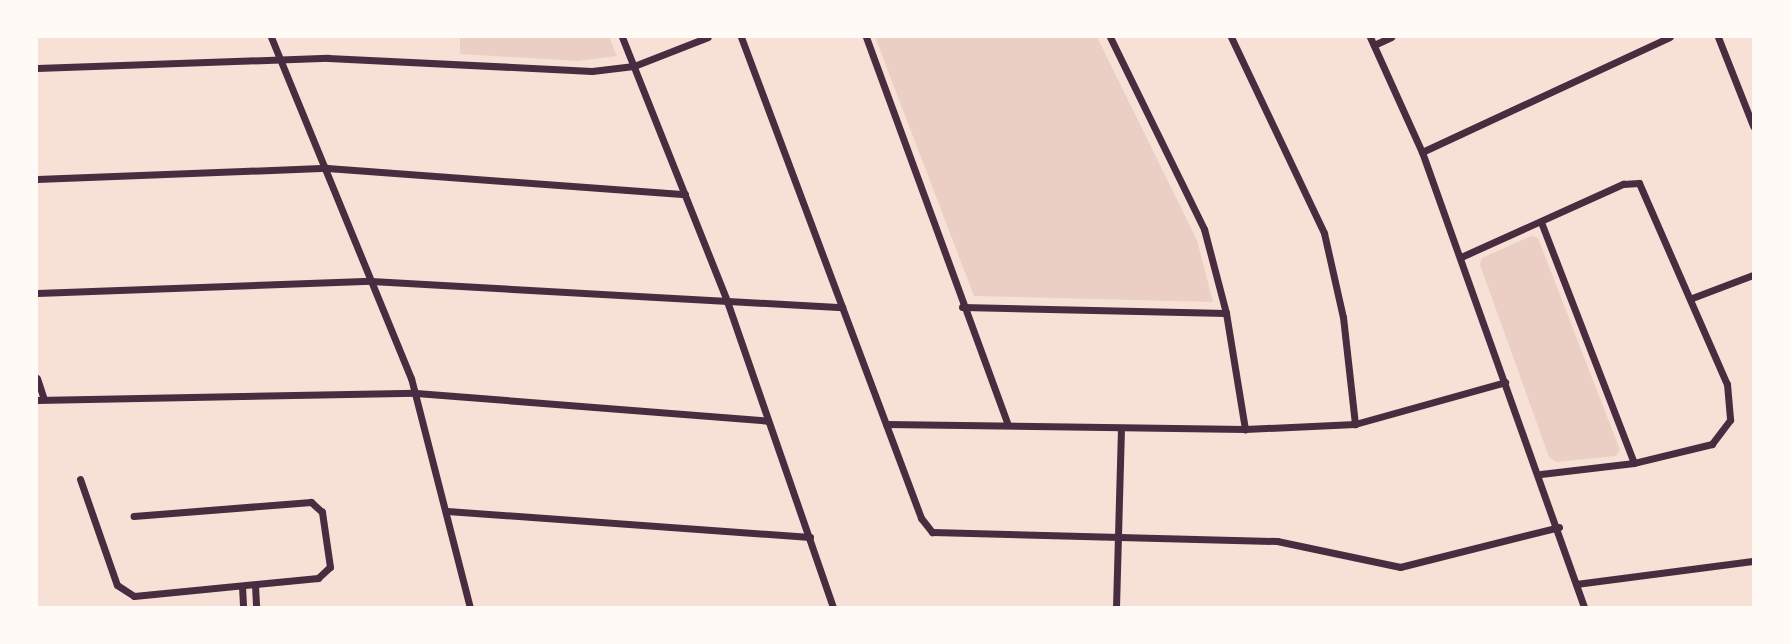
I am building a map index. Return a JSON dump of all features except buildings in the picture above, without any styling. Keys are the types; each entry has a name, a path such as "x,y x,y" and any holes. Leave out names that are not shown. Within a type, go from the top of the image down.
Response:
{"street":[{"path":"271,37 327,168 416,393 470,607"},
{"path":"622,37 728,304 833,607"},
{"path":"37,68 281,58 582,71 634,66 708,37"},
{"path":"741,37 886,424 932,532 1119,540 1277,541 1400,567 1559,527"},
{"path":"866,37 962,307 1008,425"},
{"path":"1110,37 1204,229 1226,313 1245,429"},
{"path":"1231,37 1324,233 1343,317 1355,424"},
{"path":"1370,37 1422,152 1541,474 1584,607"},
{"path":"1374,45 1391,37"},
{"path":"1422,152 1670,37"},
{"path":"1718,37 1753,124"},
{"path":"37,179 327,168 685,194"},
{"path":"1461,257 1639,183 1692,298 1727,384 1727,431 1712,444 1634,463 1541,474"},
{"path":"1541,222 1634,463"},
{"path":"1692,298 1753,275"},
{"path":"37,293 371,281 728,304 842,307"},
{"path":"962,307 1226,313"},
{"path":"37,378 41,399 416,393 768,421"},
{"path":"886,424 1245,429 1355,424 1505,382"},
{"path":"1116,607 1121,428"},
{"path":"80,478 123,591 144,597 255,585 326,574 331,559 318,505 303,501 134,516"},
{"path":"447,511 810,537"},
{"path":"1576,584 1753,561"},
{"path":"255,585 256,607"},
{"path":"242,586 243,607"}],"shaded area":[{"path":"460,37 609,37 617,56 578,61 460,54"},
{"path":"875,37 1097,37 1197,240 1213,302 974,296"},
{"path":"1531,236 1538,238 1620,450 1616,456 1556,462 1549,457 1480,265 1482,258"}]}
